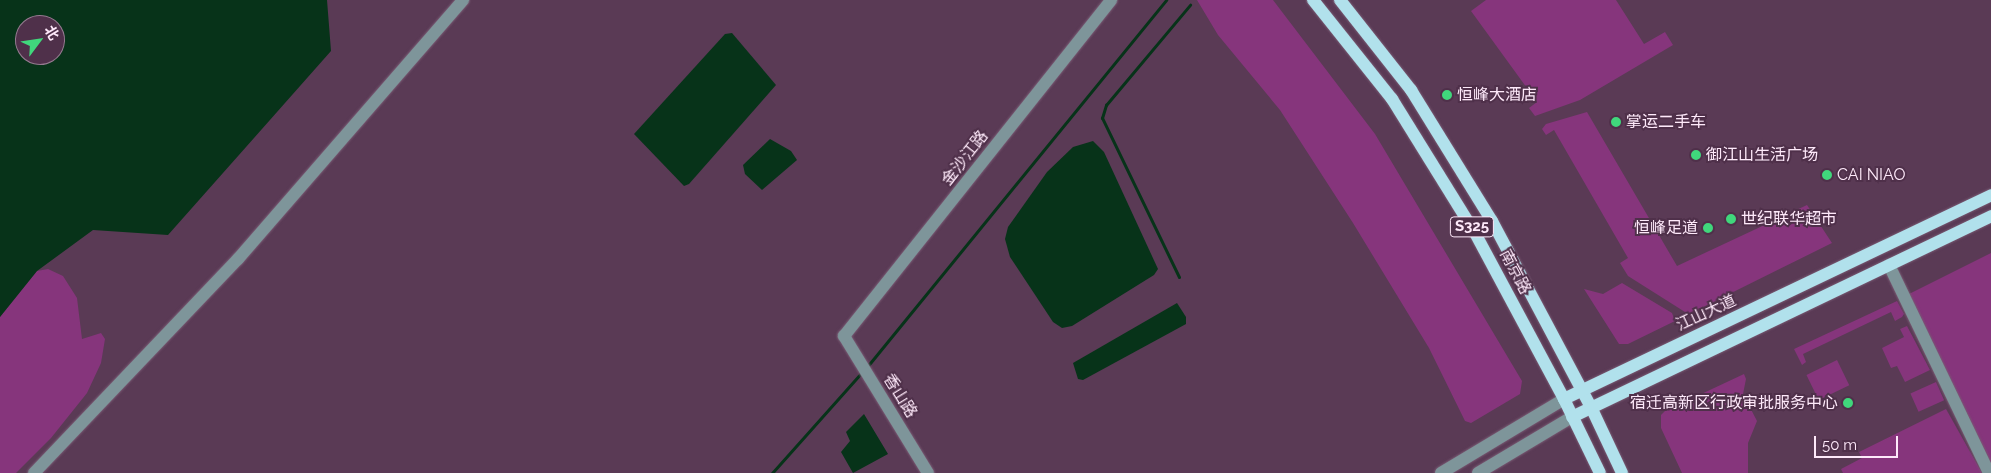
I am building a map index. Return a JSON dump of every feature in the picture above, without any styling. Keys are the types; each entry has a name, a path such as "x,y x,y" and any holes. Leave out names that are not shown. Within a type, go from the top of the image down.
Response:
{"main road":[{"name":"南京路","path":"1313,0 1392,99 1474,231 1564,399 1600,473"},
{"name":"南京路","path":"1340,0 1410,90 1492,221 1592,407 1622,473"},
{"name":"江山大道","path":"1564,399 1991,195"},
{"path":"1572,417 1991,216"}],"street":[{"path":"34,473 238,259 463,0"},
{"name":"金沙江路","path":"844,336 1111,0"},
{"path":"1889,265 1990,473"},
{"name":"香山路","path":"844,336 928,473"},
{"name":"江山大道","path":"1441,473 1564,399"},
{"path":"1478,473 1572,417"}],"shaded area":[{"path":"0,0 327,0 331,51 168,235 93,230 37,271 0,317"},
{"path":"1197,0 1273,0 1375,134 1522,381 1520,394 1471,423 1465,421 1429,348 1353,223 1280,110 1218,35"},
{"path":"1486,0 1616,0 1644,44 1665,32 1673,45 1580,100 1535,116 1529,108 1537,102 1471,11"},
{"path":"732,33 776,85 689,184 684,186 634,134 725,34"},
{"path":"1587,112 1677,266 1807,205 1832,243 1691,313 1685,312 1628,276 1620,263 1628,258 1554,130 1546,135 1542,129 1546,124"},
{"path":"770,139 791,151 797,160 762,190 745,174 743,165"},
{"path":"1093,141 1104,152 1158,269 1154,275 1072,326 1062,328 1053,322 1010,257 1005,239 1008,227 1047,172 1073,147"},
{"path":"1991,253 1991,463 1909,294"},
{"path":"48,269 63,276 77,298 82,339 101,333 105,339 101,363 87,393 51,438 16,473 0,473 0,317 37,271"},
{"path":"1622,283 1672,313 1675,321 1628,344 1619,344 1584,289 1603,294"},
{"path":"1897,301 1904,314 1902,317 1895,321 1891,312 1803,354 1806,362 1802,365 1794,349"},
{"path":"1177,303 1186,317 1186,324 1083,380 1078,379 1073,363"},
{"path":"1907,326 1930,370 1905,382 1897,366 1891,368 1882,348 1904,337 1900,329"},
{"path":"1837,360 1849,385 1819,400 1806,375"},
{"path":"1744,374 1746,379 1743,394 1757,421 1748,443 1748,473 1682,473 1661,428 1661,415 1665,411"},
{"path":"1936,382 1944,400 1919,412 1910,393"},
{"path":"1946,409 1982,473 1843,473 1841,469 1862,458 1859,452"},
{"path":"864,414 888,454 853,473 841,452 850,441 846,432"}],"waterway":[{"path":"866,368 1166,0"},
{"path":"1179,277 1102,118 1106,105 1190,5"},
{"path":"772,473 862,372"}],"place":[{"name":"恒峰大酒店","path":"1447,95"},
{"name":"掌运二手车","path":"1616,122"},
{"name":"御江山生活广场","path":"1696,155"},
{"name":"CAI NIAO","path":"1827,175"},
{"name":"世纪联华超市","path":"1731,219"},
{"name":"恒峰足道","path":"1708,228"},
{"name":"宿迁高新区行政审批服务中心","path":"1848,403"}]}
